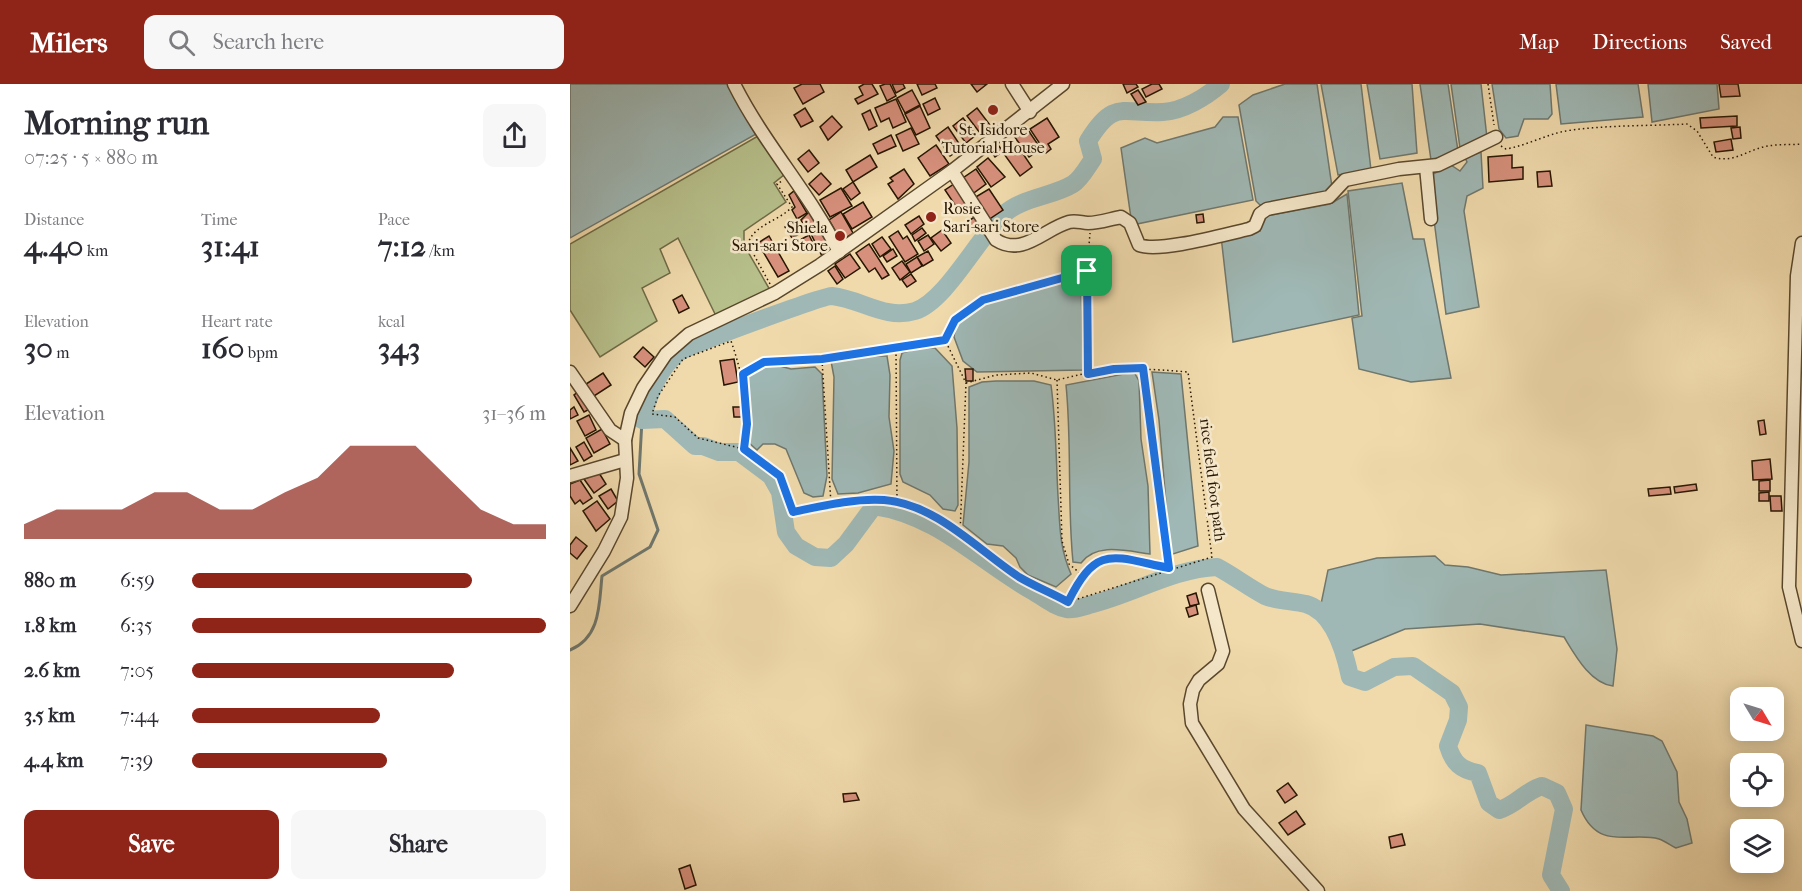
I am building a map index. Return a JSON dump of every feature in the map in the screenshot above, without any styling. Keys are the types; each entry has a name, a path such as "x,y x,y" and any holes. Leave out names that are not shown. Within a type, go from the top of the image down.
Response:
{"street":[{"path":"734,84 764,140 815,208 839,252"},
{"path":"1012,84 1030,112"},
{"path":"570,606 604,551 621,517 627,478 625,440 631,413 643,388 666,354 689,334 775,293 839,252 952,171 1009,123 1030,112 1063,84"},
{"path":"952,171 987,222 996,240 1010,247 1020,245 1073,221 1091,223 1121,217 1130,223 1137,243 1142,247 1193,241 1252,228 1260,214 1267,209 1329,197 1346,180 1426,167 1456,158 1496,137"},
{"path":"1426,167 1431,219"},
{"path":"1802,243 1797,276 1789,587 1802,641"},
{"path":"570,372 610,430 625,440"},
{"path":"570,476 625,460"},
{"path":"1208,590 1223,651 1218,664 1199,680 1193,690 1190,704 1192,723 1244,809 1318,891"}],"path":[{"path":"1488,84 1496,137 1506,149 1542,136 1571,130 1687,124 1697,131 1713,157 1721,159 1733,159 1766,146 1802,144"},
{"path":"775,293 748,244 750,236 761,227 784,216 792,207 777,184 791,176"},
{"path":"1088,374 1087,271 1091,223"},
{"path":"945,340 955,320 983,300 1087,271"},
{"path":"743,374 764,362 822,359 896,350 945,340"},
{"path":"945,340 966,383 960,534"},
{"path":"744,449 747,424 743,374 730,341 683,359 658,396 652,414 675,417 698,438 744,449 780,476 793,512 831,504 885,500 918,509 960,534 1020,577 1068,602 1081,575 1095,562 1111,558 1169,568 1143,368 1114,369 1058,380 1031,373 996,375 966,383"},
{"path":"896,350 897,503"},
{"path":"822,359 831,504"},
{"name":"rice field foot path","path":"1068,602 1212,556 1188,372 1143,368"},
{"path":"1058,380 1062,541 1069,564 1081,575"}],"green space":[{"path":"758,136 785,174 774,183 786,202 744,231 744,245 770,290 717,318 678,238 660,249 670,273 642,288 657,321 600,357 570,310 570,244"}],"water":[{"path":"570,84 731,84 758,133 570,238"},
{"path":"1285,84 1317,84 1332,187 1323,193 1260,205 1256,201 1239,105 1253,95"},
{"path":"1321,84 1361,84 1371,170 1338,175"},
{"path":"1367,84 1412,84 1417,153 1380,159"},
{"path":"1420,84 1448,84 1458,151 1431,160"},
{"path":"1451,84 1481,84 1487,138 1460,148"},
{"path":"1492,84 1550,84 1552,114 1548,119 1524,119 1518,136 1506,138 1499,129"},
{"path":"1556,84 1638,84 1643,117 1561,124"},
{"path":"1648,84 1717,84 1719,109 1652,122"},
{"path":"1223,117 1238,117 1253,200 1132,225 1121,148 1145,138 1157,143 1215,127"},
{"path":"1481,152 1483,188 1467,196 1464,211 1479,307 1446,314 1433,212 1431,175 1451,165 1460,171 1467,162 1465,158"},
{"path":"1402,183 1413,239 1424,239 1451,378 1411,382 1359,369 1352,318 1362,316 1348,191"},
{"path":"1347,194 1359,315 1233,342 1221,236 1260,231 1261,217 1330,204"},
{"path":"1081,277 1083,370 977,372 963,361 954,337 956,323 986,302"},
{"path":"922,347 935,348 952,366 957,428 958,505 955,511 943,509 930,495 903,482 900,474 900,360 902,353"},
{"path":"859,356 887,356 890,375 889,417 894,451 891,484 858,493 838,494 832,479 834,377 831,361"},
{"path":"776,365 791,369 815,367 822,374 827,476 823,496 813,497 804,493 786,449 775,444 763,444 757,450 748,442 747,375 760,367"},
{"path":"1134,372 1139,381 1141,439 1148,486 1150,554 1103,550 1087,556 1081,563 1073,562 1066,385"},
{"path":"1152,372 1181,374 1198,546 1173,554 1170,551 1159,420"},
{"path":"1034,381 1051,385 1061,536 1071,574 1056,587 1028,575 1020,567 1016,558 1003,546 987,544 963,525 969,462 969,387 982,382"},
{"path":"1435,556 1445,565 1468,567 1501,575 1606,570 1617,649 1613,686 1597,680 1590,674 1564,637 1480,624 1405,629 1349,652 1333,619 1321,604 1328,570 1377,558"},
{"path":"1586,725 1653,736 1662,741 1677,772 1679,802 1687,819 1692,843 1676,848 1659,839 1648,837 1606,836 1588,823 1581,810"}],"building":[{"path":"802,84 820,84 824,92 803,104 794,88"},
{"path":"872,84 878,94 858,104 855,99 863,95 859,87"},
{"path":"890,84 896,96 887,101 880,86"},
{"path":"892,84 903,84 905,88 896,93"},
{"path":"917,84 935,84 937,88 922,95"},
{"path":"971,84 987,84 977,92"},
{"path":"1123,84 1136,84 1138,87 1127,93"},
{"path":"1152,84 1159,84 1162,89 1146,97 1142,89"},
{"path":"1719,84 1738,84 1740,96 1721,97"},
{"path":"912,90 920,105 905,113 897,98"},
{"path":"1138,90 1146,102 1138,105 1131,94"},
{"path":"935,98 940,109 928,115 923,104"},
{"path":"896,99 906,122 893,128 889,118 881,122 875,108"},
{"path":"920,106 930,128 916,135 905,114"},
{"path":"805,108 813,121 801,127 794,115"},
{"path":"977,108 990,125 980,133 967,116"},
{"path":"870,110 877,126 869,130 862,114"},
{"path":"832,116 842,127 828,140 820,127"},
{"path":"1737,116 1737,126 1701,128 1700,118"},
{"path":"963,118 976,135 966,143 953,126"},
{"path":"1047,118 1059,137 1048,144 1051,149 1046,153 1030,129"},
{"path":"948,127 962,148 950,156 936,136"},
{"path":"1026,127 1041,149 1029,157 1014,136"},
{"path":"1740,127 1741,138 1733,139 1731,128"},
{"path":"911,128 919,144 903,151 896,135"},
{"path":"891,135 896,146 878,154 873,144"},
{"path":"1731,139 1733,150 1716,152 1714,142"},
{"path":"936,145 949,164 930,176 918,158"},
{"path":"998,145 1003,151 995,157 991,151"},
{"path":"1017,145 1032,167 1020,176 1004,154"},
{"path":"809,150 819,163 808,172 798,159"},
{"path":"870,155 877,167 853,182 846,170"},
{"path":"1512,155 1512,168 1523,167 1523,179 1489,182 1488,157"},
{"path":"988,158 1005,177 991,187 977,167"},
{"path":"904,169 914,184 898,199 888,184 893,181 890,178"},
{"path":"976,169 986,184 971,195 960,180"},
{"path":"1550,171 1552,186 1538,187 1537,172"},
{"path":"821,173 831,184 819,195 809,184"},
{"path":"853,182 860,193 851,200 843,189"},
{"path":"957,182 973,205 961,214 945,190"},
{"path":"841,188 852,206 830,217 820,200"},
{"path":"989,189 1003,210 988,220 974,198"},
{"path":"794,191 807,213 797,219 792,210 795,207 789,195"},
{"path":"863,202 872,217 852,229 843,214"},
{"path":"809,212 820,225 808,233 801,220"},
{"path":"841,212 853,233 841,241 829,220"},
{"path":"1203,214 1204,222 1197,223 1196,215"},
{"path":"978,215 985,225 975,232 968,221"},
{"path":"919,216 924,224 911,234 905,225"},
{"path":"795,221 801,233 792,238 785,227"},
{"path":"822,226 834,251 822,256 810,232"},
{"path":"922,228 926,233 915,241 912,235"},
{"path":"942,230 951,243 941,251 931,238"},
{"path":"898,231 903,239 907,236 918,254 905,262 889,237"},
{"path":"809,235 813,243 801,250 796,242"},
{"path":"928,235 934,244 924,251 918,241"},
{"path":"769,236 789,271 778,277 758,243"},
{"path":"882,237 891,249 880,257 872,244"},
{"path":"869,244 889,275 882,279 875,268 869,272 856,253"},
{"path":"893,249 897,256 887,262 883,256"},
{"path":"928,251 933,260 923,266 917,257"},
{"path":"850,254 860,268 845,278 835,264"},
{"path":"917,257 922,266 911,273 906,264"},
{"path":"902,261 910,272 900,280 892,268"},
{"path":"835,266 843,279 837,284 828,271"},
{"path":"911,274 916,281 907,287 902,280"},
{"path":"682,295 689,308 679,313 673,300"},
{"path":"643,347 654,357 645,367 634,357"},
{"path":"734,359 738,382 724,385 720,361"},
{"path":"965,369 973,369 973,381 966,381"},
{"path":"603,373 611,385 591,398 583,386"},
{"path":"579,391 590,409 584,412 574,395"},
{"path":"574,407 578,415 570,419 570,410"},
{"path":"733,407 742,407 742,417 734,417"},
{"path":"589,415 596,430 585,436 577,421"},
{"path":"1764,420 1766,434 1760,435 1758,421"},
{"path":"602,429 610,444 594,453 586,438"},
{"path":"584,442 592,456 584,461 576,447"},
{"path":"570,448 578,461 570,465"},
{"path":"1770,459 1772,479 1753,480 1752,461"},
{"path":"599,473 606,484 594,493 584,479"},
{"path":"580,480 592,498 583,504 580,500 575,504 570,496 570,484"},
{"path":"1770,480 1770,491 1759,491 1759,481"},
{"path":"1696,484 1697,490 1675,493 1674,487"},
{"path":"1670,487 1671,494 1649,496 1648,489"},
{"path":"611,489 618,501 608,509 599,496"},
{"path":"1769,492 1769,501 1759,501 1759,493"},
{"path":"1770,496 1781,496 1782,511 1771,511"},
{"path":"597,501 610,519 596,531 583,511"},
{"path":"576,537 587,546 577,559 570,553 570,545"},
{"path":"1196,593 1199,604 1190,606 1187,596"},
{"path":"1196,605 1198,614 1189,617 1186,608"},
{"path":"1288,783 1297,795 1285,803 1277,791"},
{"path":"856,793 859,800 844,802 843,794"},
{"path":"1296,811 1305,824 1288,835 1279,823"},
{"path":"1402,834 1405,845 1391,848 1389,837"},
{"path":"690,865 696,885 685,889 679,869"}],"waterway":[{"path":"1221,84 1208,94 1178,109 1163,112 1120,112 1105,119 1088,141 1093,159 1079,179 1056,192 1019,204 1003,215 950,283 927,305 915,311 893,313 832,296 782,312 687,348 671,359 665,367 651,393 642,420 665,419 695,446 703,446 719,452 739,452 771,476 780,492 786,532 796,546 815,557 831,558 846,544 874,506 897,511 939,529 1014,580 1054,604 1067,609 1105,601 1184,572 1217,567 1265,596 1316,608 1324,615 1337,635 1350,677 1365,682 1394,667 1413,666 1452,693 1459,707 1458,720 1448,746 1458,765 1478,773 1489,803 1499,810 1542,786 1557,793 1564,809 1551,875 1561,891"},
{"path":"570,650 588,637 593,628 599,608 602,576 650,547 658,530 639,474 642,420"}],"place":[{"name":"St. Isidore Tutorial House","path":"993,110"},
{"name":"Rosie Sari-sari Store","path":"931,217"},
{"name":"Shiela Sari-sari Store","path":"840,236"}],"route":[{"path":"1087,271 1088,374 1114,369 1143,368 1169,568 1111,558 1095,562 1081,575 1068,602 1020,577 960,534 918,509 885,500 831,504 793,512 780,476 744,449 747,424 743,374 764,362 822,359 896,350 945,340 955,320 983,300 1087,271"}]}
